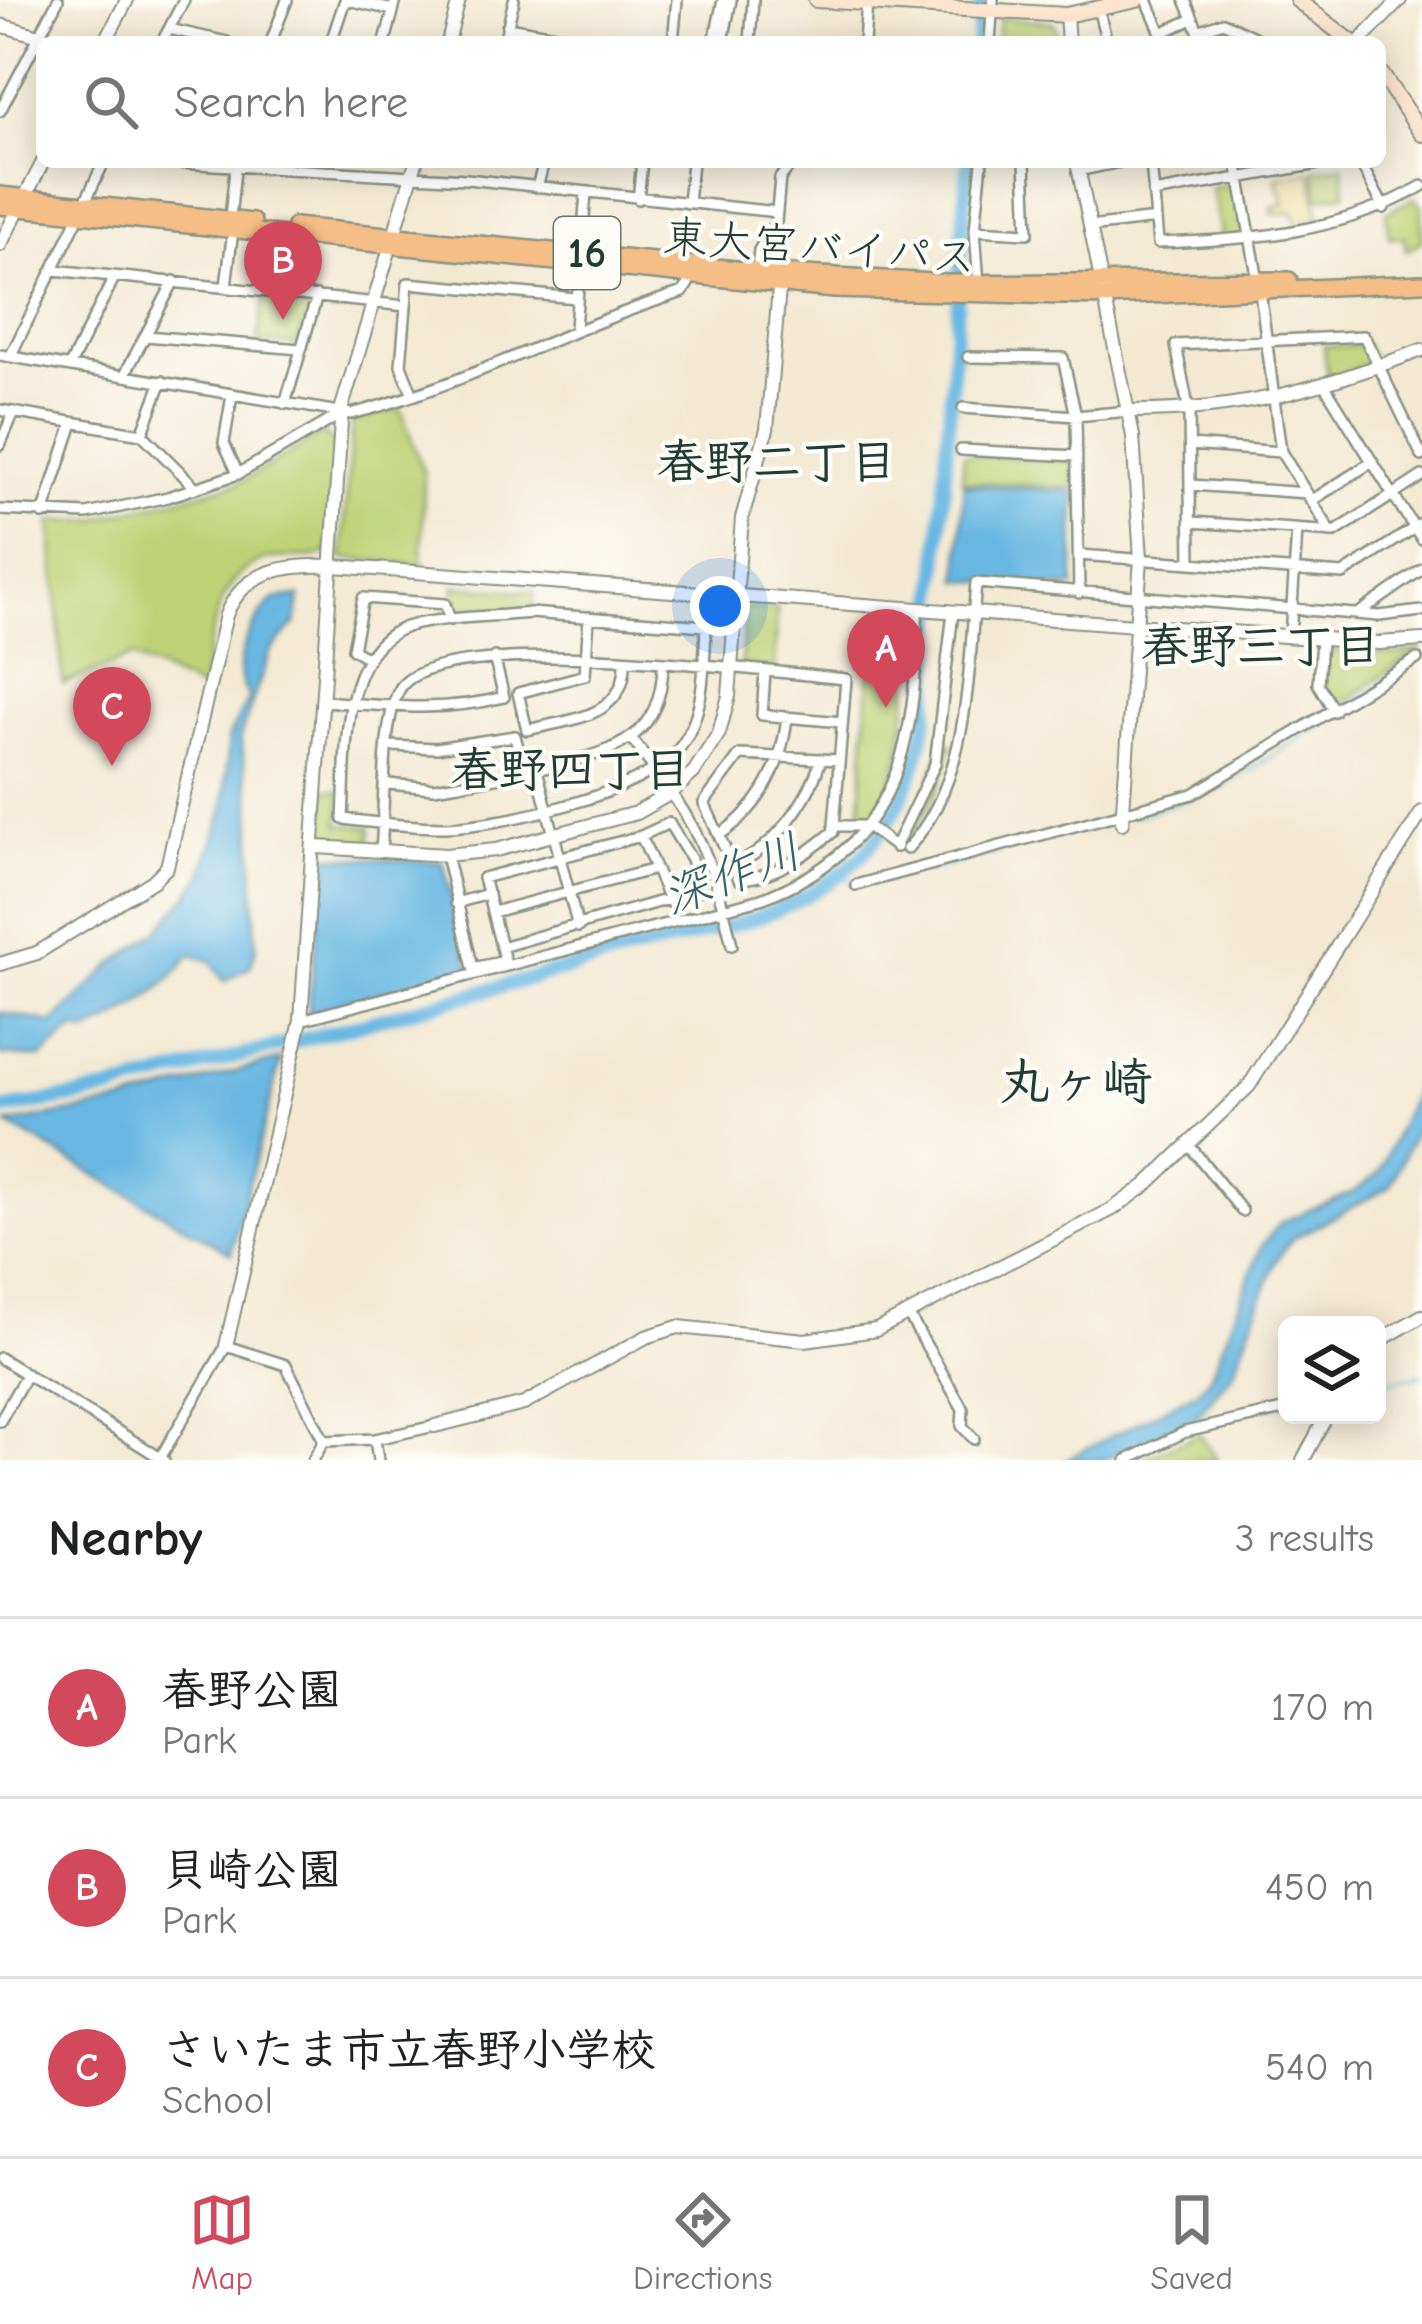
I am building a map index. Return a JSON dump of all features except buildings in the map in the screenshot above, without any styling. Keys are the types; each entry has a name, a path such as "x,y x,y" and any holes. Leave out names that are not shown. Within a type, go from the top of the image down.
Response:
{"highway":[{"name":"東大宮バイパス","path":"0,195 22,202 392,241 757,271 780,279"},
{"name":"東大宮バイパス","path":"0,206 22,202"},
{"name":"東大宮バイパス","path":"580,258 692,277 947,289 1103,291 1422,279"}],"main road":[{"path":"816,0 1066,15 1099,12 1137,0"},
{"path":"1297,0 1343,36"},
{"path":"1386,83 1422,134"}],"street":[{"path":"0,25 39,36 58,0"},
{"path":"108,36 127,0"},
{"path":"165,36 184,0"},
{"path":"273,36 287,0"},
{"path":"334,36 346,0 395,5 387,36"},
{"path":"450,36 460,0"},
{"path":"505,36 514,0"},
{"path":"674,36 677,0"},
{"path":"716,36 727,0"},
{"path":"724,36 727,0"},
{"path":"749,36 752,0"},
{"path":"1147,0 1161,33 1198,31 1223,22 1252,36"},
{"path":"1185,0 1198,31"},
{"path":"1353,36 1400,0"},
{"path":"864,36 867,3"},
{"path":"1099,12 1106,36"},
{"path":"1066,15 1068,36"},
{"path":"507,27 552,36"},
{"path":"169,29 200,36"},
{"path":"0,111 36,42"},
{"path":"0,84 13,86"},
{"path":"0,245 40,168"},
{"path":"101,168 54,270 5,356 343,413 393,404 567,337 575,328 683,292 692,277"},
{"path":"216,168 467,179 777,212"},
{"path":"349,176 351,168"},
{"path":"0,1358 161,1459 226,1346 301,1020 317,847 343,413 414,168"},
{"path":"467,179 470,168"},
{"path":"537,187 542,168"},
{"path":"638,199 641,168"},
{"path":"688,203 691,168"},
{"path":"757,271 759,250 777,212 780,178 788,168"},
{"path":"975,288 981,168"},
{"path":"975,230 1028,233 1025,168"},
{"path":"1078,168 1129,411 1141,559 1122,818"},
{"path":"1151,168 1158,243 1251,240 1384,208 1422,186"},
{"path":"1238,168 1281,452 1330,532"},
{"path":"1153,193 1291,168"},
{"path":"1363,168 1384,208"},
{"path":"226,286 235,170"},
{"path":"575,328 586,193"},
{"path":"1088,227 1156,219"},
{"path":"54,270 406,306"},
{"path":"70,365 114,278"},
{"path":"317,847 446,855 554,834 636,812 671,793 694,772 718,733 732,668 745,500 767,429 780,279"},
{"path":"125,374 174,281"},
{"path":"412,393 400,364 408,283 576,298"},
{"path":"285,404 317,296"},
{"path":"146,336 300,349"},
{"path":"1191,563 1189,412 1176,345 1364,336 1422,456"},
{"path":"963,407 1076,416 1189,412 1274,400 1422,350"},
{"path":"968,357 1063,358 1076,416 1078,593"},
{"path":"142,434 162,381"},
{"path":"1325,386 1422,539"},
{"path":"232,395 224,443 238,474"},
{"path":"0,410 142,434 194,487"},
{"path":"0,445 14,412"},
{"path":"0,510 43,514 121,510 238,474 343,413"},
{"path":"43,514 73,423"},
{"path":"1190,445 1281,452"},
{"path":"961,450 1077,456"},
{"path":"1190,485 1309,497 1372,461"},
{"path":"1191,522 1330,532 1422,476"},
{"path":"1079,555 1343,574 1418,526"},
{"path":"1290,638 1297,530"},
{"path":"0,964 37,953 167,867 230,604 256,578 290,566 1290,638 1422,640"},
{"path":"1358,614 1422,569"},
{"path":"901,848 931,814 958,740 976,583 1292,610 1422,611"},
{"path":"368,658 353,649 363,598 445,604 450,620"},
{"path":"301,1020 797,885 852,846 881,808 905,751 919,610"},
{"path":"901,848 934,764 951,612"},
{"path":"530,614 706,626 698,709 679,749 632,784 448,827 343,819 351,703 368,658 383,640 412,624 450,620 530,614"},
{"path":"590,617 585,675 518,693 527,730 602,711 625,684 625,662"},
{"path":"1321,640 1318,684 1334,711"},
{"path":"324,701 442,709 504,697 494,657"},
{"path":"381,851 392,707 413,672 494,657 732,668 846,679 834,826 800,858 758,878 739,879 736,863 704,802 740,754 839,760"},
{"path":"856,884 1122,818 1218,784 1417,659"},
{"path":"578,927 537,770 632,739 654,712 663,691 663,665"},
{"path":"765,672 762,715 842,722"},
{"path":"722,833 759,797 783,756 788,718"},
{"path":"387,784 434,788 525,773 515,736 436,748 390,746"},
{"path":"632,739 655,770"},
{"path":"736,863 750,860 789,818 820,759"},
{"path":"671,793 698,829 708,852 732,945"},
{"path":"324,1441 375,1439 524,1404 662,1330 698,1326 827,1339 875,1330 1112,1210 1234,1102 1276,1050 1422,812"},
{"path":"698,829 714,819"},
{"path":"446,855 473,968 505,961 501,947 484,878 641,836 669,823 691,859 700,890 501,947"},
{"path":"834,826 867,826 901,848 914,869"},
{"path":"641,836 670,902"},
{"path":"691,859 708,852"},
{"path":"493,912 655,869"},
{"path":"456,903 488,894"},
{"path":"1190,1144 1242,1211"},
{"path":"908,1314 963,1409 962,1426 974,1439"},
{"path":"1386,1337 1422,1316"},
{"path":"226,1346 286,1365 324,1441"},
{"path":"0,1421 26,1375"},
{"path":"1127,1460 1185,1432 1278,1411"},
{"path":"1303,1460 1322,1424"},
{"path":"375,1439 378,1460"},
{"path":"313,1460 324,1441"}],"green space":[{"path":"999,18 1053,22 1058,36 998,36"},
{"path":"1343,168 1346,193 1319,198 1315,170"},
{"path":"1233,184 1246,238 1222,239 1211,188"},
{"path":"1414,198 1422,206 1422,241 1406,251 1404,238 1389,237 1386,213"},
{"path":"265,292 314,297 297,345 257,342"},
{"path":"1366,345 1373,361 1328,380 1324,346"},
{"path":"400,407 424,474 422,565 342,558 352,422"},
{"path":"322,434 336,442 328,552 309,558 273,558 238,576 219,610 201,689 131,657 63,684 51,521 89,521 239,483"},
{"path":"964,454 1073,461 1074,488 962,481"},
{"path":"455,586 535,592 533,609 453,614"},
{"path":"745,608 777,609 775,669 741,666"},
{"path":"900,621 912,621 904,732 889,788 877,809 860,823 870,664 897,665"},
{"path":"1422,649 1339,706 1322,684 1325,650 1398,654"},
{"path":"943,742 952,744 937,791 906,845 899,844 925,798"},
{"path":"325,790 341,791 339,824 371,827 370,843 327,840 322,834"},
{"path":"1199,1434 1218,1460 1140,1460"}],"sand":[{"path":"1312,172 1319,219 1297,225 1294,212 1273,214 1272,207 1285,204 1276,178"}],"water":[{"path":"964,484 1075,492 1074,588 959,580"},
{"path":"300,596 296,622 270,652 240,737 251,801 256,949 250,967 224,981 211,961 190,955 144,1001 86,1033 75,1029 41,1058 0,1055 0,1012 53,1023 113,964 158,931 201,879 224,809 229,736 249,697 240,672 245,645 275,599"},
{"path":"325,856 443,862 471,971 308,1013"},
{"path":"281,1059 231,1253 7,1124 123,1103"},
{"path":"1422,1072 1422,1116 1390,1187 1292,1239 1276,1261 1234,1371 1197,1416 1103,1460 1065,1460 1197,1392 1210,1377 1262,1245 1281,1222 1354,1192 1379,1173"}],"waterway":[{"name":"深作川","path":"978,36 981,0"},
{"name":"深作川","path":"0,1110 112,1090 737,924 810,894 865,851 904,794 927,718 968,168"},
{"path":"1130,817 1219,790 1395,677"},
{"path":"927,871 1115,821"},
{"path":"843,872 851,882"},
{"path":"1386,1382 1422,1375"},
{"path":"1189,1420 1278,1405"}],"place":[{"name":"貝崎公園","path":"283,320"},
{"name":"春野公園","path":"886,708"},
{"name":"さいたま市立春野小学校","path":"112,766"}],"district":[{"name":"春野二丁目","path":"777,462"},
{"name":"春野三丁目","path":"1261,646"},
{"name":"春野四丁目","path":"571,770"},
{"name":"丸ヶ崎","path":"1076,1082"}]}
